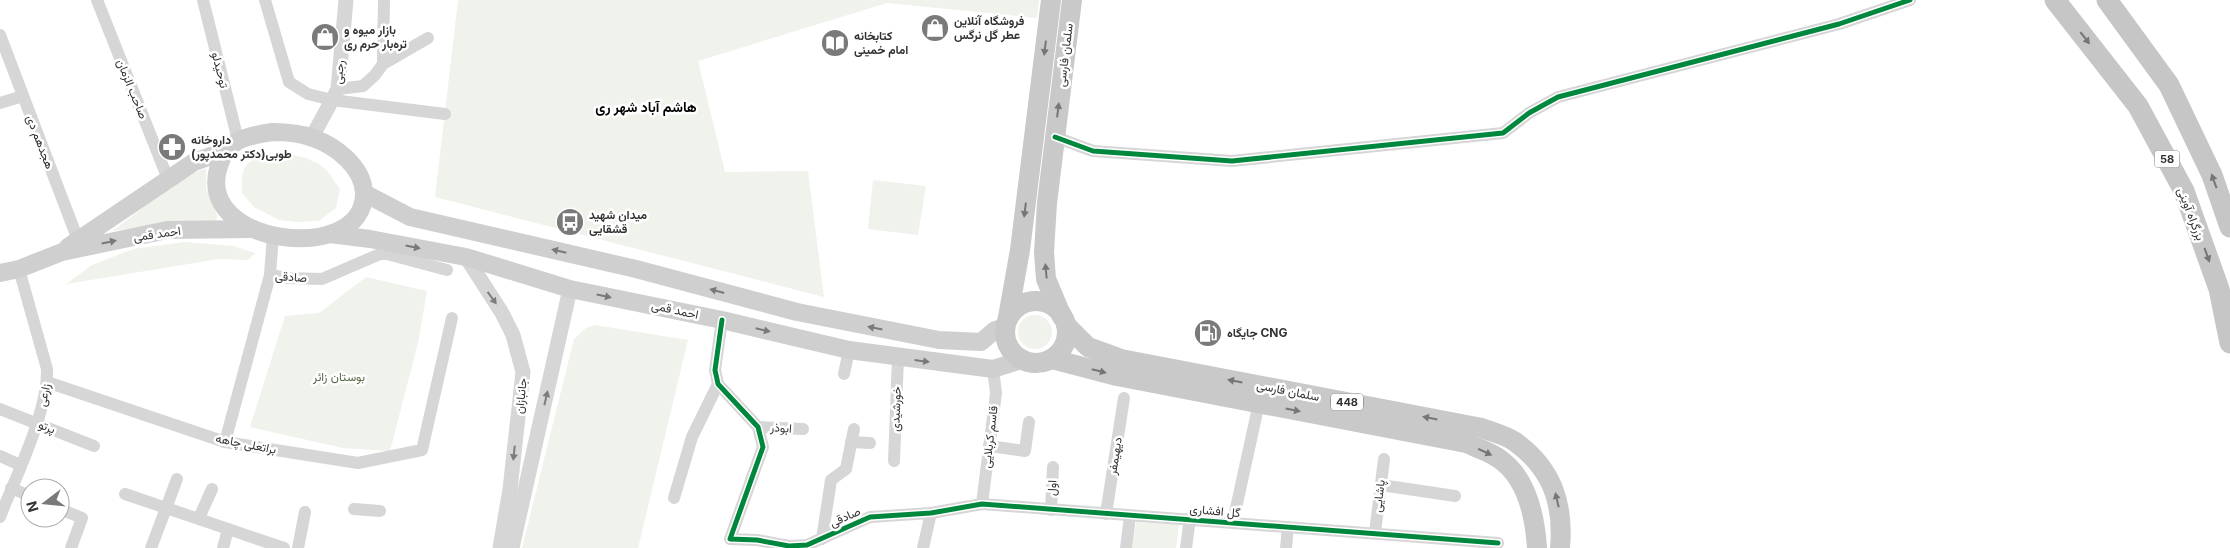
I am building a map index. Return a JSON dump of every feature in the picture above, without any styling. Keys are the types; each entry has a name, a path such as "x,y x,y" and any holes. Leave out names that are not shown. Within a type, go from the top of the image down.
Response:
{"highway":[{"name":"بزرگراه آوینی","path":"2055,0 2138,106 2184,191 2219,289 2230,343"},
{"name":"58","path":"2113,5 2169,85 2212,175 2230,227"}],"main road":[{"name":"سلمان فارسی","path":"1007,322 1020,250 1051,0"},
{"name":"سلمان فارسی","path":"1072,0 1047,203 1044,252 1046,279 1064,321 1088,346 1121,359 1482,428 1512,440 1538,462 1555,491 1562,523 1560,548"},
{"path":"272,132 312,137 334,149 352,164 360,177 364,193 362,207 353,222 330,234 308,238 287,238 253,229 235,219 224,208 217,194 215,184 218,168 232,145 272,132"},
{"name":"احمد قمی","path":"0,274 19,269 80,244 194,162 232,145"},
{"path":"364,193 410,217 636,269 796,312 939,340 981,342 1007,322 1022,305 1040,302 1049,304 1064,321 1064,344 1052,359 1037,363 1021,360 1008,346 1007,322"},
{"name":"احمد قمی","path":"80,244 167,230 253,229"},
{"name":"احمد قمی","path":"330,234 370,239 466,257 570,288 722,320 849,350 898,358 993,369 1021,360"},
{"name":"سلمان فارسی","path":"1052,359 1117,376 1466,443 1501,460 1518,478 1528,499 1536,527 1537,548"}],"street":[{"name":"صاحب الزمان","path":"97,0 168,179"},
{"name":"توحیدلو","path":"203,0 232,145"},
{"path":"265,0 289,82 308,94 335,94 445,114"},
{"name":"رجبی","path":"312,137 335,94 346,0"},
{"path":"382,64 384,0"},
{"path":"1055,137 1093,151 1232,161 1503,133 1529,113 1558,97 1840,24 1910,0"},
{"name":"هجدهم دی","path":"0,35 80,244"},
{"path":"335,94 363,86 375,75 382,64 428,38"},
{"path":"0,103 23,96"},
{"path":"270,274 273,235"},
{"name":"صادقی","path":"225,442 270,274 283,278 322,279 380,254 387,254 447,270"},
{"name":"جانبازان","path":"466,257 502,313 513,335 523,372 510,489 500,548"},
{"name":"زارعی","path":"0,517 36,422 48,382 47,369 19,269"},
{"name":"جانبازان","path":"512,548 570,288"},
{"name":"براتعلی چاهه","path":"48,382 225,442 358,463 422,450 452,318"},
{"path":"674,498 692,437 718,384 716,370 722,320"},
{"path":"844,374 849,350"},
{"name":"خورشیدی","path":"894,460 898,358"},
{"name":"قاسم کربلایی","path":"982,504 996,393 993,369"},
{"path":"718,384 758,427"},
{"name":"دیهیمفر","path":"1106,514 1124,398"},
{"path":"1233,522 1259,403"},
{"name":"پرتو","path":"0,409 94,446"},
{"path":"989,446 1025,451 1030,422"},
{"name":"صادقی","path":"758,427 763,447 730,539 789,546 807,545 870,517 931,513"},
{"name":"ابوذر","path":"758,427 803,430"},
{"path":"822,539 831,480 846,469 854,429"},
{"path":"851,442 870,443"},
{"path":"0,456 20,465"},
{"name":"پاشایی","path":"1375,533 1384,459"},
{"name":"اول","path":"1051,510 1053,467"},
{"path":"151,548 176,479"},
{"path":"1381,485 1455,496"},
{"path":"11,488 20,492"},
{"path":"199,518 212,489"},
{"path":"126,494 199,518 260,544 284,548"},
{"name":"گل افشاری","path":"931,513 982,504 1130,516 1190,518 1498,543"},
{"path":"354,509 380,511"},
{"path":"298,548 305,512"},
{"path":"70,513 82,518 71,548"},
{"path":"923,548 931,513"},
{"path":"1126,548 1130,516"},
{"path":"1186,548 1190,518"},
{"path":"1286,548 1288,527"},
{"path":"223,548 228,529"}],"green space":[{"path":"458,0 1039,0 1037,18 887,3 698,61 725,172 808,171 824,297 435,197"},
{"path":"266,153 303,157 323,167 340,189 336,208 319,221 297,222 279,220 254,207 242,193 243,172 248,163"},
{"path":"206,168 206,188 218,217 215,222 163,224 113,231 169,188"},
{"path":"873,180 926,186 918,235 868,229"},
{"path":"185,242 233,246 255,253 248,260 219,259 66,284 92,265 133,249"},
{"name":"بوستان زائر","path":"366,277 427,291 418,343 390,451 343,448 250,427 285,316 319,313"},
{"path":"1035,315 1042,316 1047,320 1051,325 1051,339 1047,344 1042,348 1035,349 1028,348 1023,344 1019,339 1018,332 1019,325 1023,320 1028,316"},
{"path":"595,325 688,340 638,548 522,548 574,339 586,328"},
{"path":"1136,522 1179,525 1176,548 1132,548"}],"cycle path":[{"path":"1055,137 1093,151 1232,161 1503,133 1529,113 1558,97 1839,24 1910,0"},
{"path":"722,320 715,370 718,384 758,427 763,447 730,539 757,540 789,546 807,545 870,517 931,513 982,504 1498,543"}],"place":[{"name":"فروشگاه آنلاین عطر گل نرگس","path":"935,28"},
{"name":"بازار میوه و تره‌بار حرم ری","path":"325,37"},
{"name":"کتابخانه امام خمینی","path":"835,43"},
{"name":"داروخانه طوبی(دکتر محمدپور)","path":"172,147"},
{"name":"میدان شهید قشقایی","path":"570,222"},
{"name":"جایگاه CNG","path":"1208,333"}],"district":[{"name":"هاشم آباد شهر ری","path":"646,107"}]}
